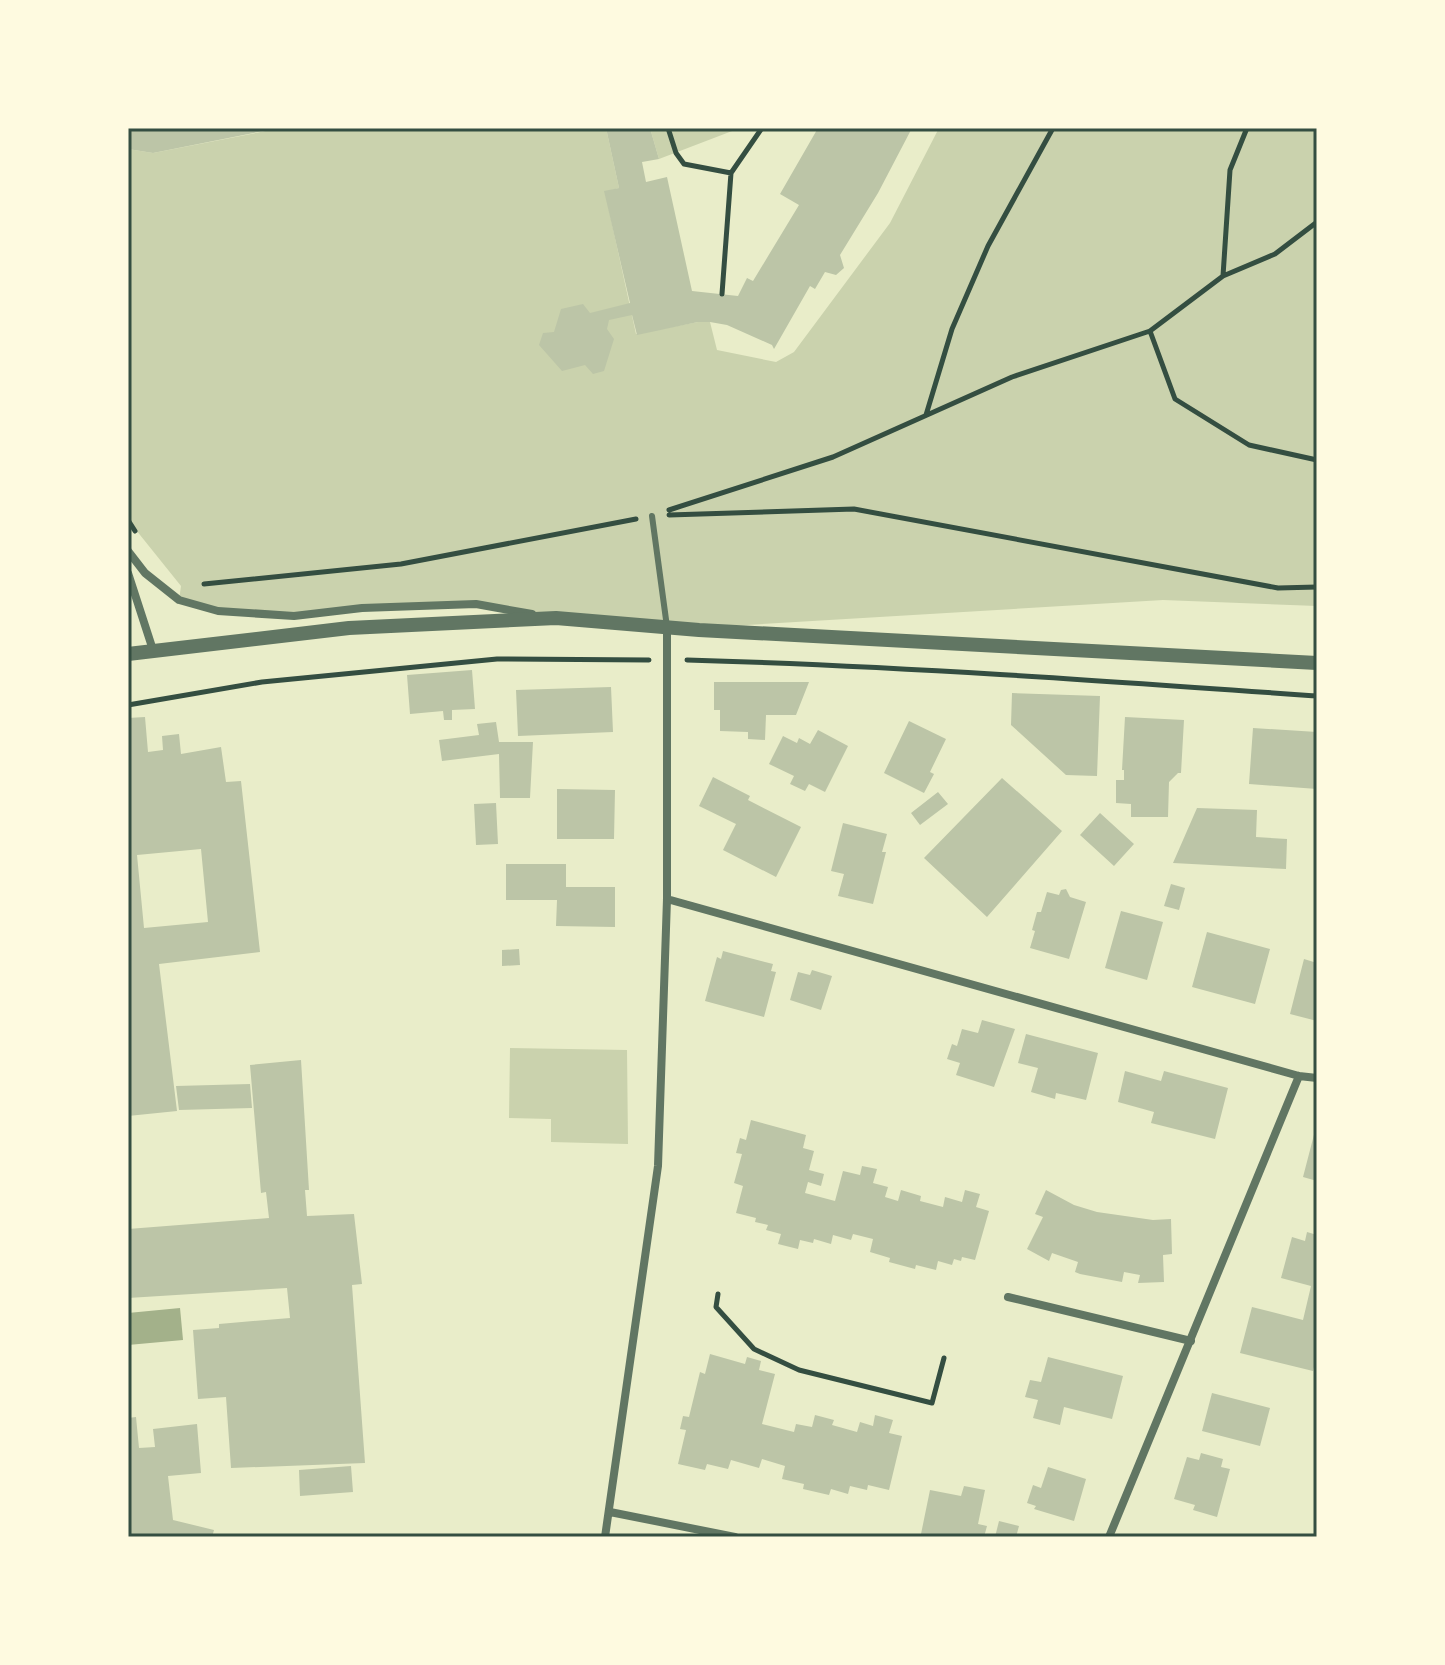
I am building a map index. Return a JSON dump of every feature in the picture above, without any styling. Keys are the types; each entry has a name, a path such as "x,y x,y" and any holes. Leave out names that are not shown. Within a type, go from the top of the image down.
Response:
{"street":[{"path":"128,551 145,573 179,600 218,611 294,616 362,608 476,604 556,618 667,627 1317,663"},
{"path":"128,573 153,650"},
{"path":"128,654 349,628 556,618"},
{"path":"605,1537 658,1166 667,899 667,627"},
{"path":"667,899 1299,1076 1317,1078"},
{"path":"1109,1537 1299,1076"},
{"path":"1008,1297 1191,1341"},
{"path":"610,1512 735,1537"}],"lane":[{"path":"652,516 667,627"}],"path":[{"path":"668,128 676,153 684,164 731,173"},
{"path":"722,294 731,173 762,128"},
{"path":"925,416 952,329 982,260 1053,128"},
{"path":"1223,276 1230,170 1247,128"},
{"path":"196,584 401,564 652,516 833,457 1012,377 1150,331 1223,276 1275,254 1317,222"},
{"path":"1150,331 1175,399 1249,445 1317,460"},
{"path":"652,516 854,509 1278,588 1317,587"},
{"path":"129,523 137,534"},
{"path":"128,705 262,682 497,659 826,664 1317,696"},
{"path":"718,1294 716,1307 754,1349 799,1370 932,1403 944,1358"}],"shaded area":[{"path":"281,128 606,128 619,188 605,192 636,334 710,322 717,350 776,362 794,352 890,223 939,128 1317,128 1317,606 1163,600 680,629 556,618 476,604 294,616 218,611 179,600 181,586 128,520 128,149 153,153"},
{"path":"650,128 740,128 659,159"},
{"path":"510,1048 627,1050 628,1144 551,1142 551,1119 509,1118"},
{"path":"180,1308 183,1340 128,1345 128,1313"}],"building":[{"path":"128,128 273,129 153,153 128,149"},
{"path":"606,128 650,128 659,159 642,162 646,182 667,177 692,291 738,296 747,278 753,281 799,205 780,194 818,128 841,131 842,128 912,128 878,193 840,255 844,268 836,275 825,272 815,289 810,286 774,349 772,345 727,325 710,322 637,335 632,315 609,320 607,329 614,339 604,371 593,374 585,365 562,371 539,345 543,333 554,332 561,309 583,304 590,313 630,303 604,191 619,188"},
{"path":"472,670 475,709 452,710 452,720 444,720 443,711 410,714 407,675"},
{"path":"714,682 809,682 796,715 766,715 765,740 748,739 748,732 720,731 720,710 714,710"},
{"path":"611,687 613,732 518,736 516,690"},
{"path":"1012,693 1100,696 1097,776 1066,775 1011,725"},
{"path":"145,717 148,752 163,750 162,736 179,734 181,754 221,747 226,782 241,781 260,952 159,964 177,1111 128,1116 128,718","holes":["201,849 208,922 144,928 137,855"]},
{"path":"1125,717 1184,720 1181,773 1169,782 1168,817 1131,817 1131,804 1116,803 1116,780 1124,780"},
{"path":"909,721 946,739 924,793 884,773"},
{"path":"496,722 499,742 533,742 530,798 500,798 499,754 442,761 439,740 479,735 477,724"},
{"path":"1253,728 1317,732 1317,789 1249,784"},
{"path":"818,730 848,746 825,792 809,784 805,791 790,784 794,776 769,764 783,736 797,743 799,738 810,744"},
{"path":"713,777 750,796 748,800 801,827 776,877 723,850 736,824 699,806"},
{"path":"1002,778 1062,831 987,917 924,858"},
{"path":"557,789 615,790 614,839 557,839"},
{"path":"938,792 948,804 920,825 911,813"},
{"path":"496,803 498,844 476,845 474,804"},
{"path":"1197,808 1257,810 1256,837 1287,839 1286,869 1173,863"},
{"path":"1100,813 1134,844 1114,866 1080,835"},
{"path":"843,823 887,834 882,852 886,852 873,904 838,896 844,874 831,871"},
{"path":"506,864 566,864 566,887 615,887 615,927 556,926 557,900 506,900"},
{"path":"1171,884 1185,888 1179,910 1164,906"},
{"path":"1066,889 1070,897 1086,902 1069,959 1030,948 1037,912 1041,912 1047,892 1059,895 1061,890"},
{"path":"1121,911 1163,922 1147,980 1105,968"},
{"path":"1207,932 1270,949 1255,1004 1192,987"},
{"path":"519,949 520,965 502,966 502,950"},
{"path":"723,951 773,964 771,971 776,972 764,1017 705,1001 717,957 721,959"},
{"path":"1304,959 1317,963 1317,1021 1290,1014"},
{"path":"812,970 832,976 821,1010 790,1000 798,972 810,975"},
{"path":"982,1020 1015,1029 994,1087 956,1075 960,1063 947,1059 952,1044 957,1046 962,1029 978,1033"},
{"path":"1026,1034 1098,1053 1086,1100 1056,1093 1055,1099 1031,1092 1038,1068 1018,1063"},
{"path":"301,1060 309,1190 305,1190 307,1216 354,1214 362,1284 352,1285 365,1463 231,1468 226,1397 198,1399 193,1330 219,1328 219,1324 290,1318 287,1288 128,1298 128,1229 269,1218 266,1192 261,1193 250,1065"},
{"path":"1125,1071 1161,1081 1164,1071 1228,1088 1215,1139 1151,1123 1154,1112 1118,1102"},
{"path":"250,1084 252,1108 179,1110 176,1086"},
{"path":"751,1120 806,1135 803,1148 814,1151 809,1170 824,1174 821,1186 808,1182 805,1193 835,1201 843,1171 860,1175 862,1166 877,1169 873,1183 888,1187 885,1197 898,1201 901,1190 921,1196 920,1201 943,1207 945,1197 962,1202 965,1190 980,1194 976,1207 989,1211 975,1260 962,1257 961,1261 954,1259 952,1265 938,1261 936,1270 916,1265 915,1269 889,1262 890,1258 870,1252 873,1239 853,1234 851,1240 833,1235 831,1244 814,1239 813,1243 800,1240 798,1249 778,1244 781,1234 766,1230 768,1225 755,1222 756,1218 736,1213 743,1186 734,1183 742,1154 736,1153 740,1138 746,1140"},
{"path":"1317,1127 1317,1181 1303,1177"},
{"path":"1046,1190 1074,1205 1097,1212 1153,1220 1171,1219 1172,1254 1163,1255 1164,1282 1138,1283 1140,1275 1124,1272 1122,1282 1080,1274 1075,1272 1078,1262 1052,1253 1049,1261 1027,1249 1043,1217 1035,1214"},
{"path":"1307,1232 1317,1235 1317,1355 1313,1371 1240,1353 1252,1307 1303,1320 1311,1286 1281,1278 1292,1237 1305,1241"},
{"path":"710,1354 745,1364 747,1357 761,1361 759,1370 775,1374 762,1424 794,1432 796,1424 812,1427 815,1415 834,1420 832,1425 857,1432 860,1422 873,1426 875,1415 893,1420 889,1433 902,1436 889,1490 868,1485 867,1490 850,1486 848,1494 831,1489 829,1495 803,1489 804,1484 782,1479 785,1466 762,1459 759,1468 731,1460 728,1469 707,1464 705,1470 678,1464 686,1430 680,1429 683,1416 689,1417 700,1372 705,1374"},
{"path":"1048,1357 1123,1376 1112,1419 1064,1407 1060,1425 1033,1418 1038,1400 1025,1397 1030,1380 1041,1382"},
{"path":"1212,1393 1270,1408 1260,1446 1202,1431"},
{"path":"136,1417 139,1448 155,1447 153,1429 197,1424 201,1473 168,1476 173,1520 214,1530 212,1537 128,1537 128,1418"},
{"path":"1201,1453 1223,1459 1221,1467 1230,1469 1217,1517 1193,1510 1195,1505 1174,1499 1187,1457 1199,1460"},
{"path":"351,1466 353,1492 300,1496 299,1470"},
{"path":"1048,1467 1086,1479 1074,1521 1034,1509 1036,1506 1027,1503 1033,1485 1041,1488"},
{"path":"964,1486 985,1490 978,1524 987,1526 984,1537 921,1534 930,1490 961,1496"},
{"path":"999,1521 1019,1526 1016,1537 995,1537"}]}
